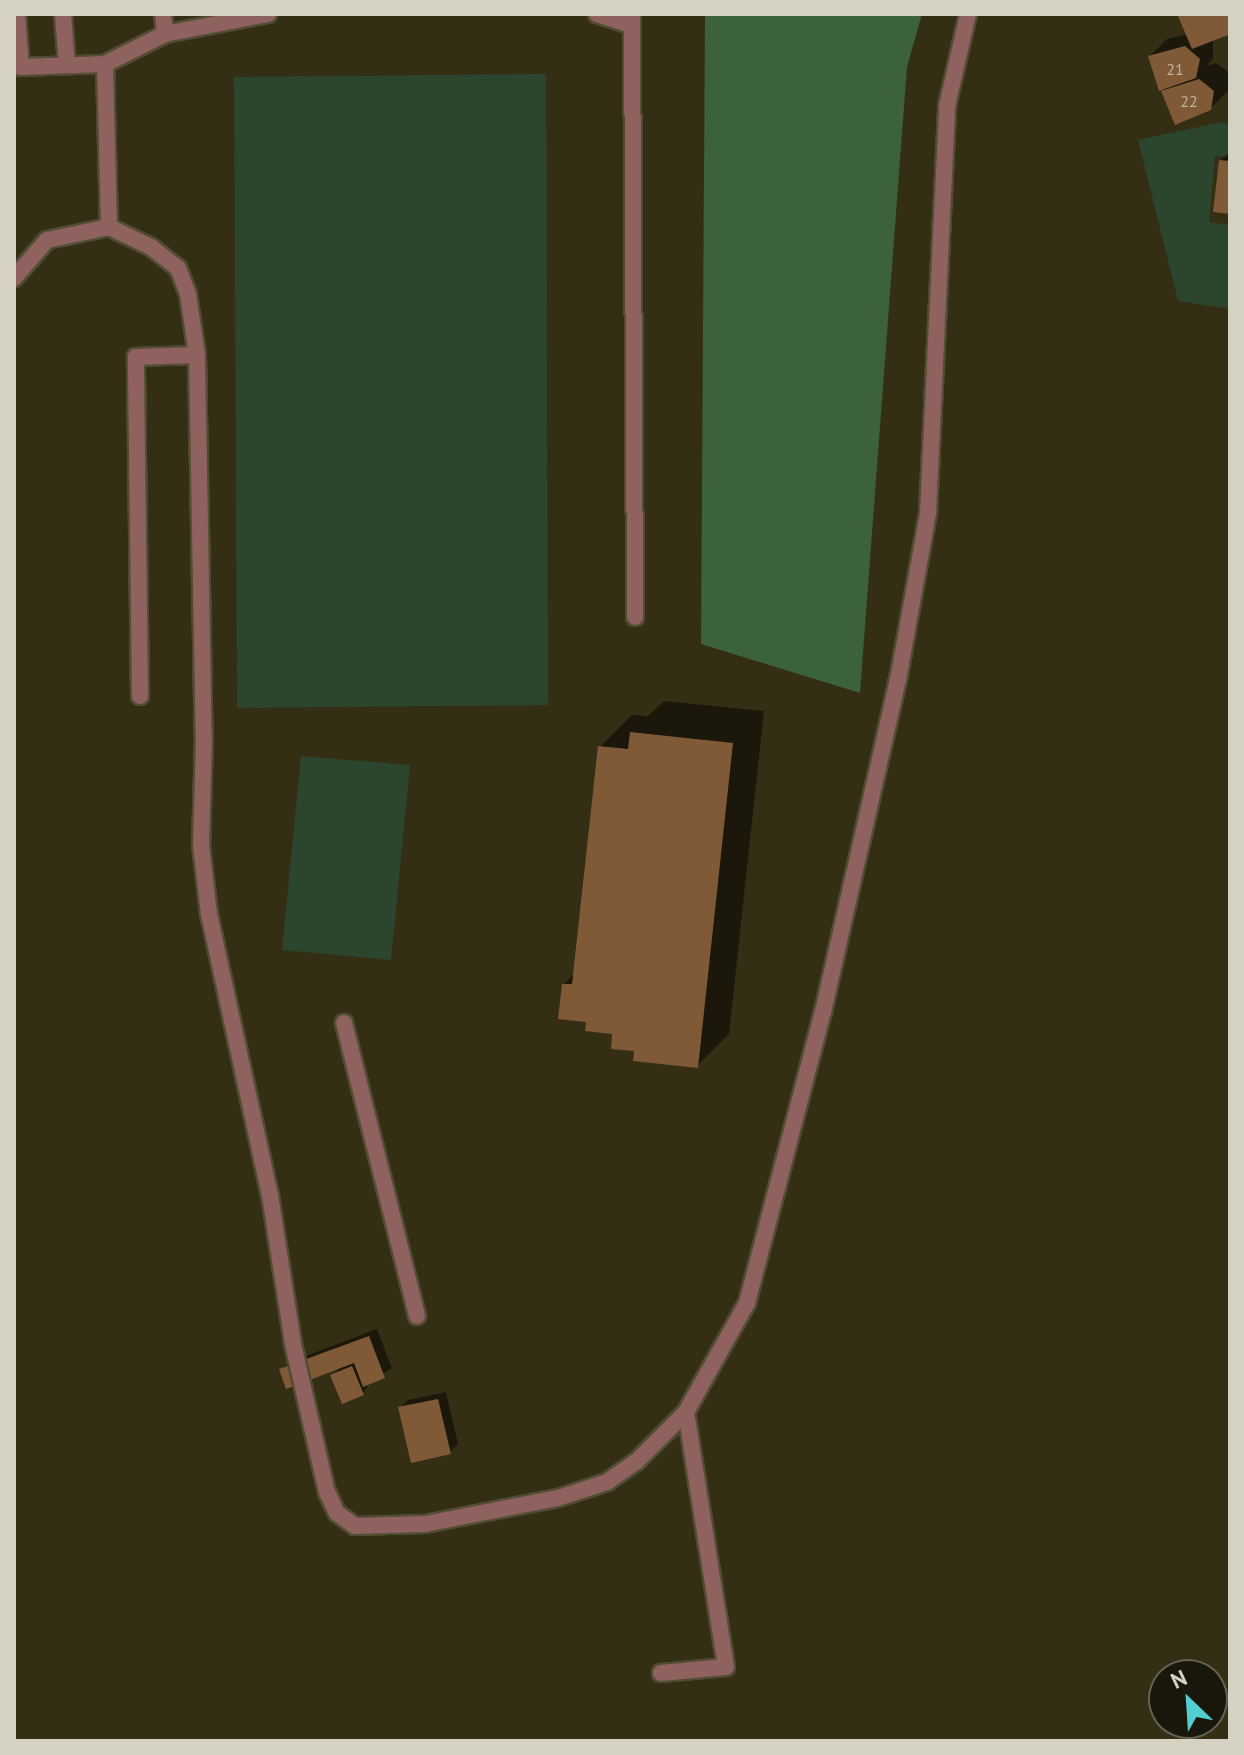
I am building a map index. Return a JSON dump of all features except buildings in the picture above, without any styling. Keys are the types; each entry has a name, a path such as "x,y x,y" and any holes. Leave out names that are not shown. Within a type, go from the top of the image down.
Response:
{"lane":[{"path":"17,14 21,67 105,64 165,34 268,14"},
{"path":"63,14 67,65"},
{"path":"163,14 165,34"},
{"path":"597,14 632,20 635,617"},
{"path":"14,278 47,240 109,227 151,247 178,268 188,294 197,355 204,738 201,845 209,914 270,1195 293,1344 327,1492 337,1513 355,1526 425,1524 518,1507 607,1482 636,1462 686,1412 747,1303 823,1012 898,680 928,513 947,106 968,14"},
{"path":"105,64 109,227"},
{"path":"140,696 136,357 197,355"},
{"path":"344,1023 417,1316"},
{"path":"661,1673 726,1667 686,1412"}],"green space":[{"path":"705,14 922,14 907,67 860,693 701,644"},
{"path":"546,74 548,705 237,708 234,77"},
{"path":"1222,122 1230,125 1230,157 1215,156 1209,222 1230,225 1230,309 1178,301 1138,140"},
{"path":"301,756 410,765 391,960 282,950"}]}
